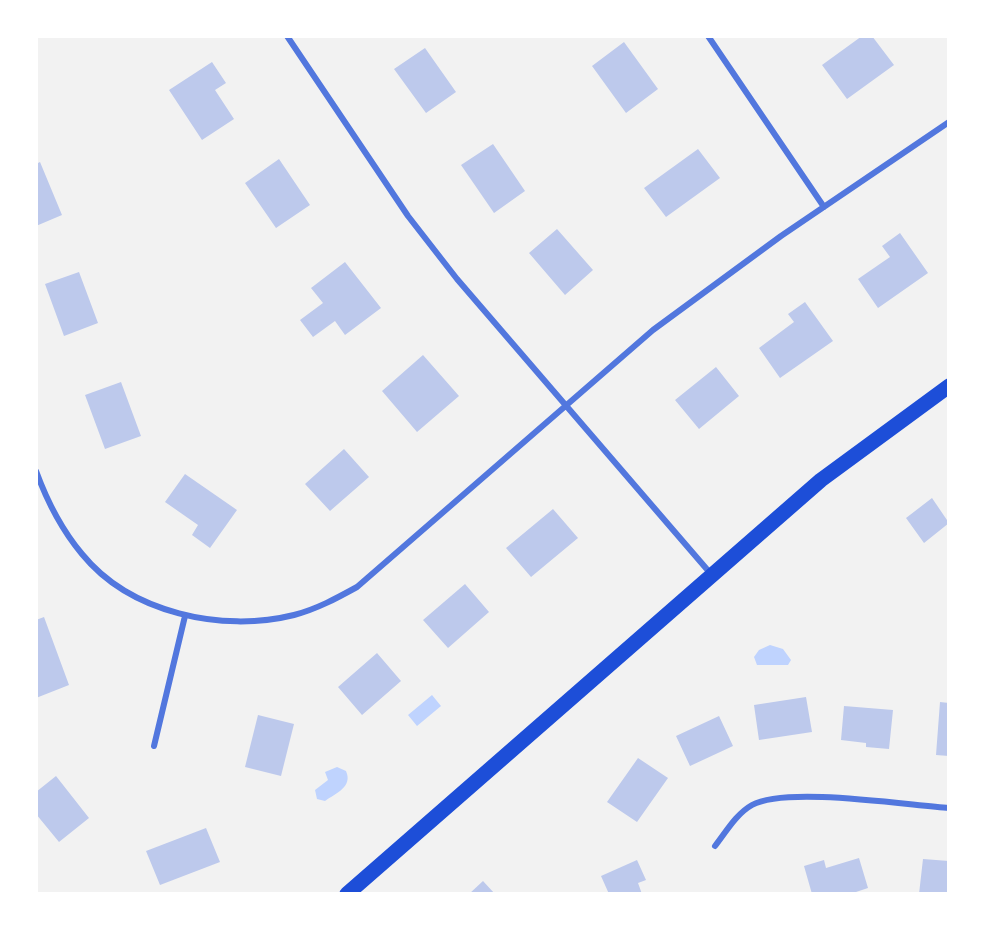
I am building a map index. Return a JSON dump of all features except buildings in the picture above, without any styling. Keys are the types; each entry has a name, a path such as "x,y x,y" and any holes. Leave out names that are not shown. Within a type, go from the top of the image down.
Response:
{"main road":[{"path":"356,891 711,573 821,480 949,386"}],"street":[{"path":"287,36 408,216 457,279 711,573"},
{"path":"708,36 824,207"},
{"path":"36,471 53,512 83,556 127,591 153,605 185,615 254,621 294,615 324,604 357,587 661,324 824,207 949,122"},
{"path":"154,746 185,615"},
{"path":"715,846 742,813 754,804 776,798 806,796 949,808"}],"water":[{"path":"770,645 783,649 791,660 788,665 757,665 754,657 759,650"},
{"path":"432,695 441,706 417,726 408,715"},
{"path":"337,767 346,771 348,777 345,785 325,801 317,799 315,790 328,780 325,772"}]}
